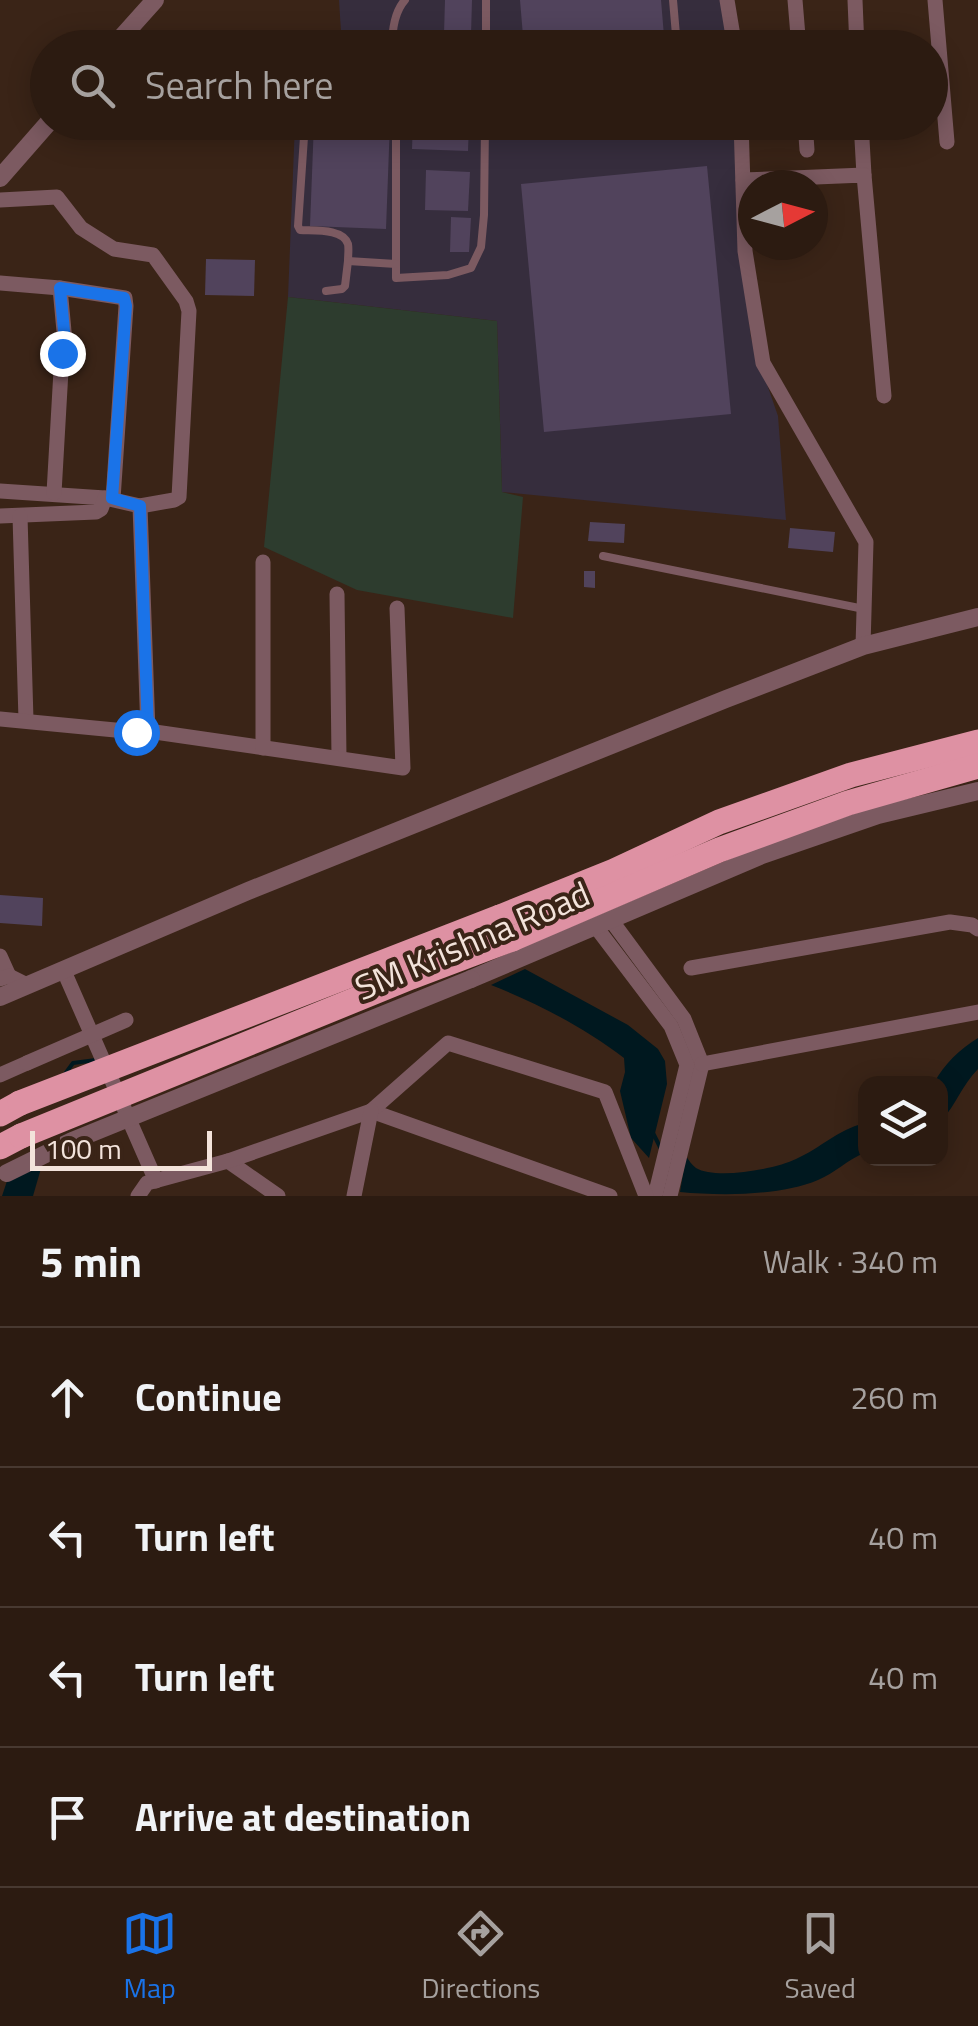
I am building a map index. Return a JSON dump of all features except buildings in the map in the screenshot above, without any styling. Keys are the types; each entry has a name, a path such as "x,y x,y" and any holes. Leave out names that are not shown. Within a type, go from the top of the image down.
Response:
{"highway":[{"name":"SM Krishna Road","path":"10,1142 411,977 614,871 718,822 851,775 978,742"},
{"name":"SM Krishna Road","path":"10,1108 848,803 978,766"}],"street":[{"path":"125,30 141,7 156,0"},
{"path":"727,0 732,30"},
{"path":"796,0 798,30"},
{"path":"855,0 856,30"},
{"path":"935,0 937,30"},
{"path":"0,178 33,140"},
{"path":"742,140 743,170"},
{"path":"806,140 807,150"},
{"path":"862,140 884,396"},
{"path":"828,176 864,175"},
{"path":"0,200 57,197 81,228 114,249 154,255 188,305 179,497 140,506 109,498 0,491"},
{"path":"746,260 763,363 866,542 863,646"},
{"path":"0,284 122,296 126,302 109,498 96,512 0,516"},
{"path":"54,494 65,342 60,288"},
{"path":"140,506 148,731"},
{"path":"20,516 26,720"},
{"path":"263,748 264,562"},
{"path":"337,594 338,758"},
{"path":"0,719 148,731 402,768 397,608"},
{"path":"0,997 266,884 863,646 978,617"},
{"name":"SM Krishna Road","path":"4,1174 72,1141 484,974 762,855 878,815 978,791"},
{"path":"691,968 950,922 978,929"},
{"path":"603,923 684,1018 702,1064 670,1196"},
{"path":"603,923 671,1026 687,1065 656,1196"},
{"path":"0,956 4,977 26,985"},
{"path":"63,969 147,1187 166,1196"},
{"path":"702,1064 978,1012"},
{"path":"0,1075 126,1020"},
{"path":"147,1187 371,1111 448,1043 605,1092 646,1196"},
{"path":"354,1196 371,1111"},
{"path":"371,1111 610,1196"},
{"path":"228,1161 278,1196"}],"lane":[{"path":"393,30 405,0"},
{"path":"486,0 486,30"},
{"path":"673,0 676,30"},
{"path":"303,140 298,226 300,230 343,236 348,242 346,286 326,291"},
{"path":"396,140 396,278 448,276 470,268 481,247 485,140"},
{"path":"348,261 396,264"},
{"path":"603,556 864,609"}],"shaded area":[{"path":"339,0 721,0 727,30 341,30"},
{"path":"294,140 735,140 738,260 743,260 751,338 778,416 786,520 502,492 497,321 288,297"}],"green space":[{"path":"288,297 497,321 502,492 523,497 513,618 357,590 264,547"}],"water":[{"path":"525,969 628,1025 658,1049 665,1061 667,1084 649,1158 631,1138 620,1091 624,1058 560,1017 491,985"},
{"path":"978,1038 978,1069 948,1112 948,1076 938,1076"},
{"path":"858,1126 858,1156 818,1180 750,1194 680,1192 686,1156 696,1168 705,1171 761,1169 796,1159"},
{"path":"42,1165 33,1196 2,1196 7,1181"}],"waterway":[{"path":"65,1074 73,1063 96,1060"},
{"path":"652,1131 661,1149"}],"route":[{"path":"62,353 65,342 60,288 124,298 112,498 140,506 148,731 136,732"}]}
